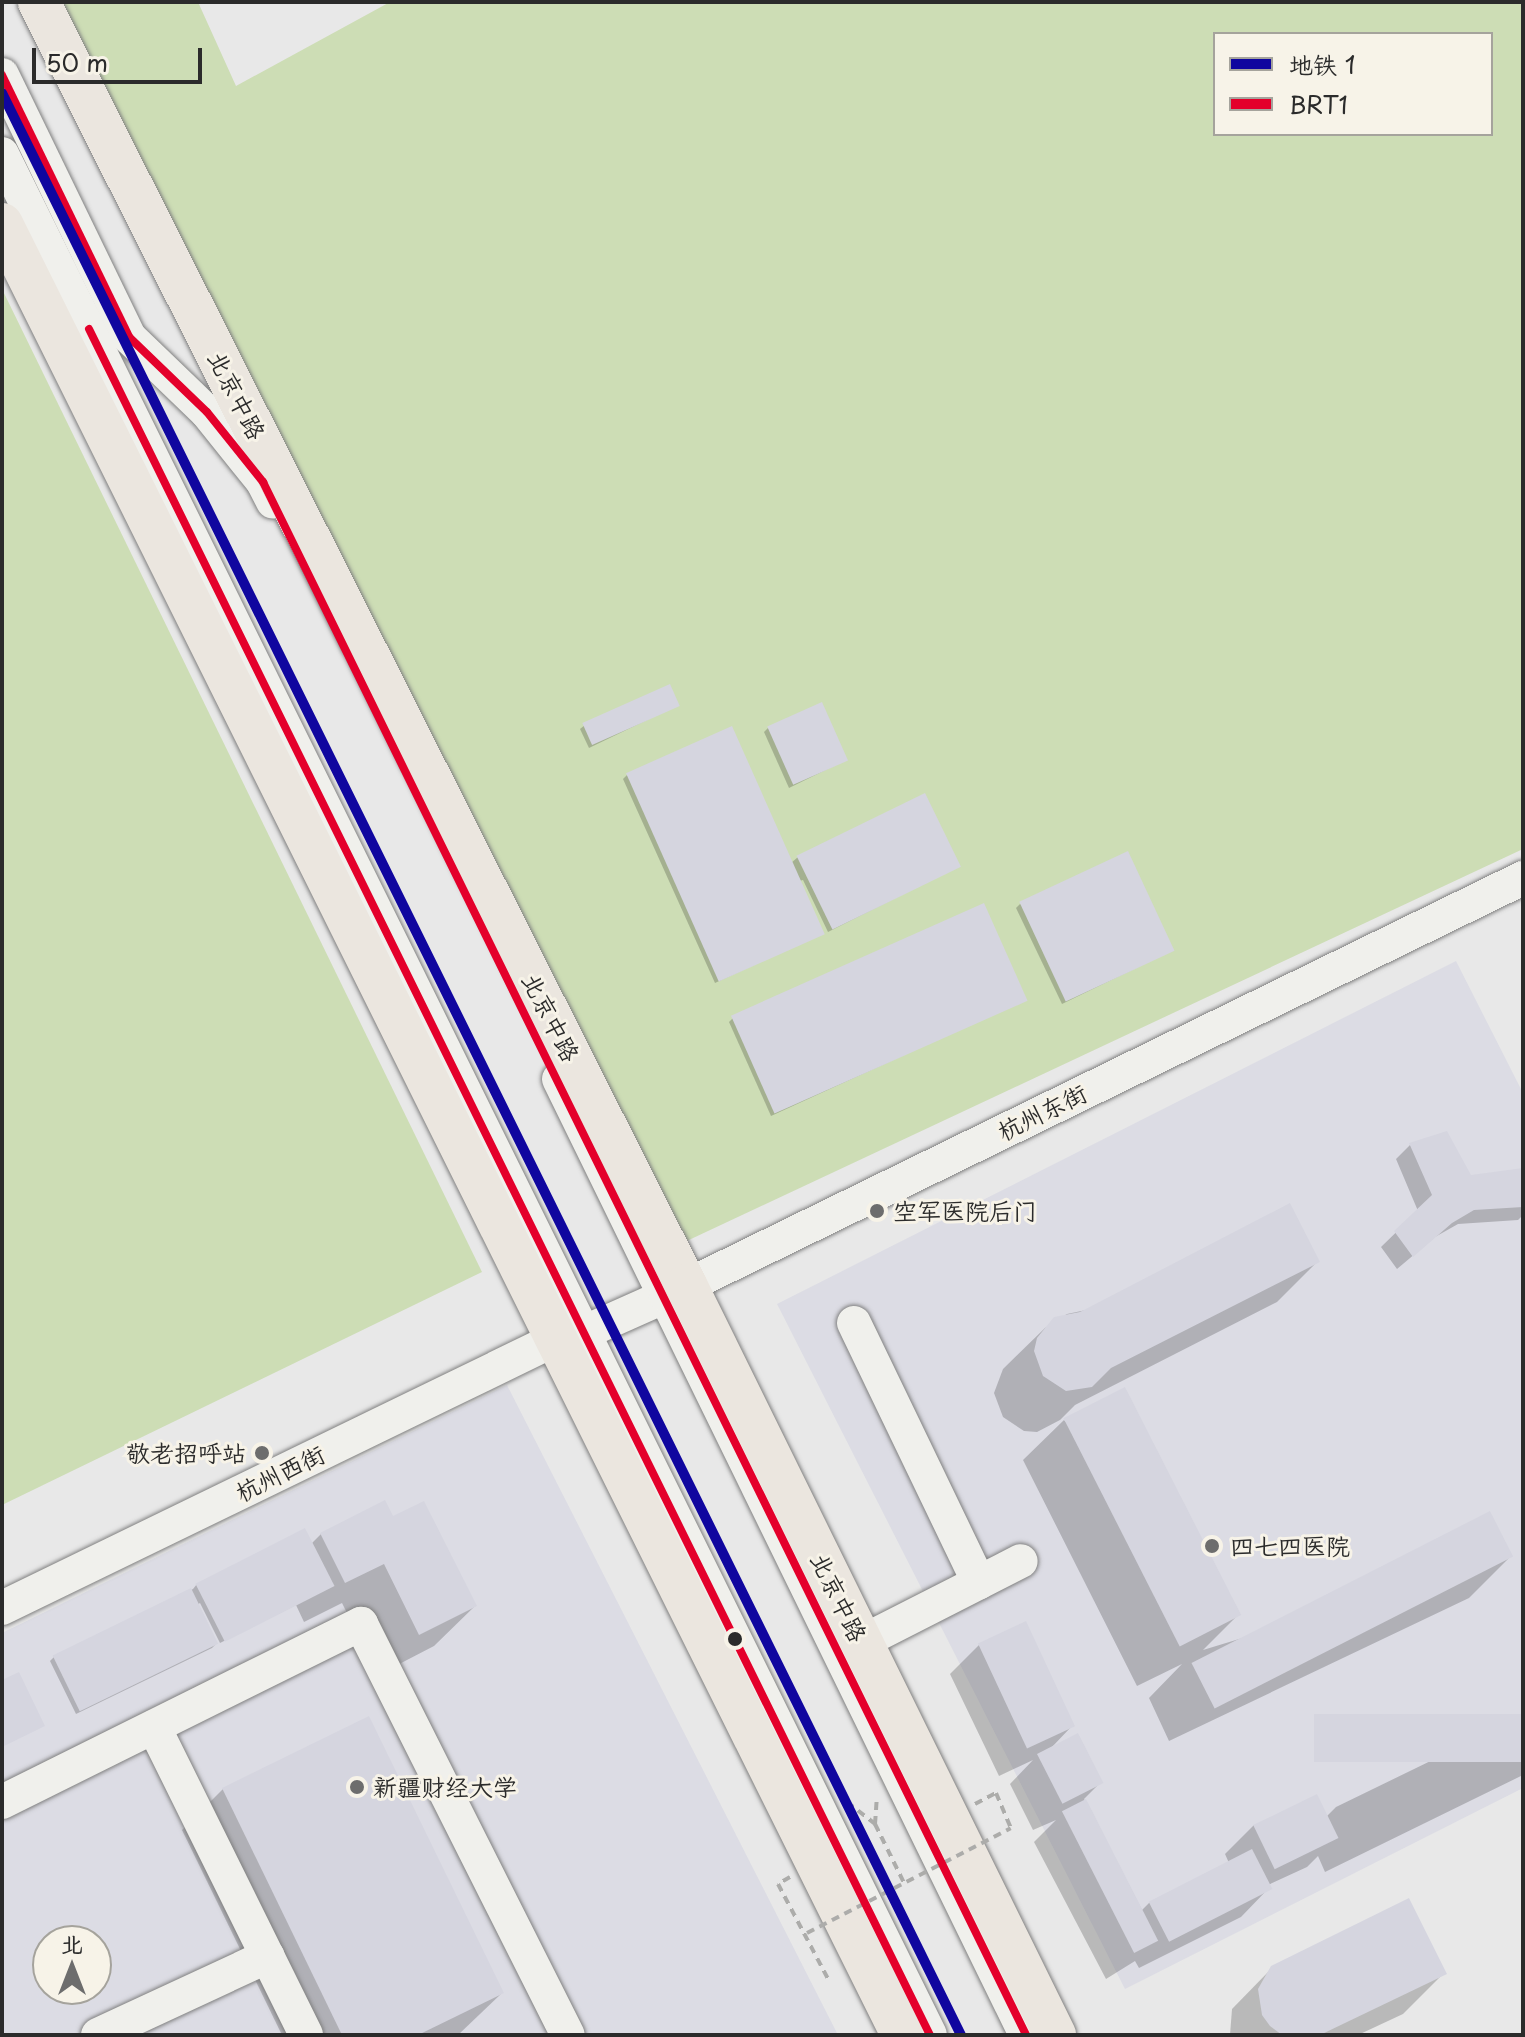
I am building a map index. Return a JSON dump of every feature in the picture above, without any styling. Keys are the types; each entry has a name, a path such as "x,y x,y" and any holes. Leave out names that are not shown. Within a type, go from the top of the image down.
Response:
{"main road":[{"name":"北京中路","path":"39,2 676,1291 862,1642 1055,2035"},
{"path":"2,224 571,1335 902,2035"}],"street":[{"path":"2,75 129,337 207,412 263,482 676,1291 1026,2035"},
{"path":"2,154 571,1335 930,2035"},
{"name":"杭州东街","path":"571,1335 676,1291 1523,878"},
{"path":"854,1323 979,1583"},
{"name":"杭州西街","path":"2,1608 571,1335"},
{"path":"862,1642 1021,1561"},
{"path":"2,1802 361,1624 568,2035"},
{"path":"154,1727 306,2035"},
{"path":"98,2035 268,1956"}],"path":[{"path":"875,1824 878,1785"},
{"path":"807,1933 1011,1828 997,1797"},
{"path":"844,1799 875,1824 904,1883"},
{"path":"778,1884 807,1933 828,1979"}],"shaded area":[{"name":"四七四医院","path":"1456,961 1523,1093 1523,1788 1125,1989 777,1304"},
{"name":"新疆财经大学","path":"507,1385 838,2035 2,2035 2,1633"}],"green space":[{"path":"62,2 198,2 236,86 390,2 1523,2 1523,849 659,1254"},
{"path":"2,289 482,1272 2,1505"}],"building":[{"path":"670,684 680,706 592,745 582,723"},
{"path":"822,702 848,760 793,785 767,726"},
{"path":"732,726 825,934 719,981 626,773"},
{"path":"925,793 961,867 832,929 796,856"},
{"path":"1128,851 1174,951 1066,1001 1019,902"},
{"path":"984,903 1028,1001 774,1113 731,1016"},
{"path":"1447,1131 1471,1175 1523,1168 1523,1207 1474,1210 1452,1223 1413,1257 1394,1231 1432,1195 1409,1143"},
{"path":"1290,1203 1320,1262 1111,1368 1092,1387 1066,1391 1043,1376 1034,1351 1037,1338 1054,1317 1080,1312"},
{"path":"1125,1387 1241,1615 1180,1646 1064,1418"},
{"path":"385,1500 393,1516 424,1501 477,1606 419,1635 384,1564 345,1583 320,1533"},
{"path":"1490,1511 1513,1556 1215,1709 1192,1663"},
{"path":"305,1528 335,1586 225,1642 195,1584"},
{"path":"191,1588 218,1644 80,1711 53,1656"},
{"path":"1026,1621 1075,1726 1027,1749 978,1643"},
{"path":"19,1672 45,1726 2,1747 2,1680"},
{"path":"1314,1714 1523,1714 1523,1762 1314,1762"},
{"path":"369,1716 504,1993 418,2035 342,2035 222,1788"},
{"path":"1078,1733 1103,1783 1062,1804 1037,1754"},
{"path":"1317,1794 1338,1838 1275,1869 1253,1825"},
{"path":"1086,1799 1158,1941 1134,1953 1062,1811"},
{"path":"1252,1849 1272,1889 1169,1942 1149,1902"},
{"path":"1409,1898 1447,1974 1320,2035 1282,2035 1270,2026 1262,2015 1258,1989 1271,1966"}],"metro line":[{"name":"1","path":"2,93 961,2035"}],"transit line":[{"name":"BRT1","path":"2,75 129,337 207,412 263,482 1026,2035"},
{"name":"BRT1","path":"89,329 930,2035"}],"place":[{"name":"空军医院后门","path":"877,1211"},
{"name":"敬老招呼站","path":"262,1453"},
{"name":"四七四医院","path":"1212,1546"},
{"name":"新疆财经大学","path":"357,1787"}]}
